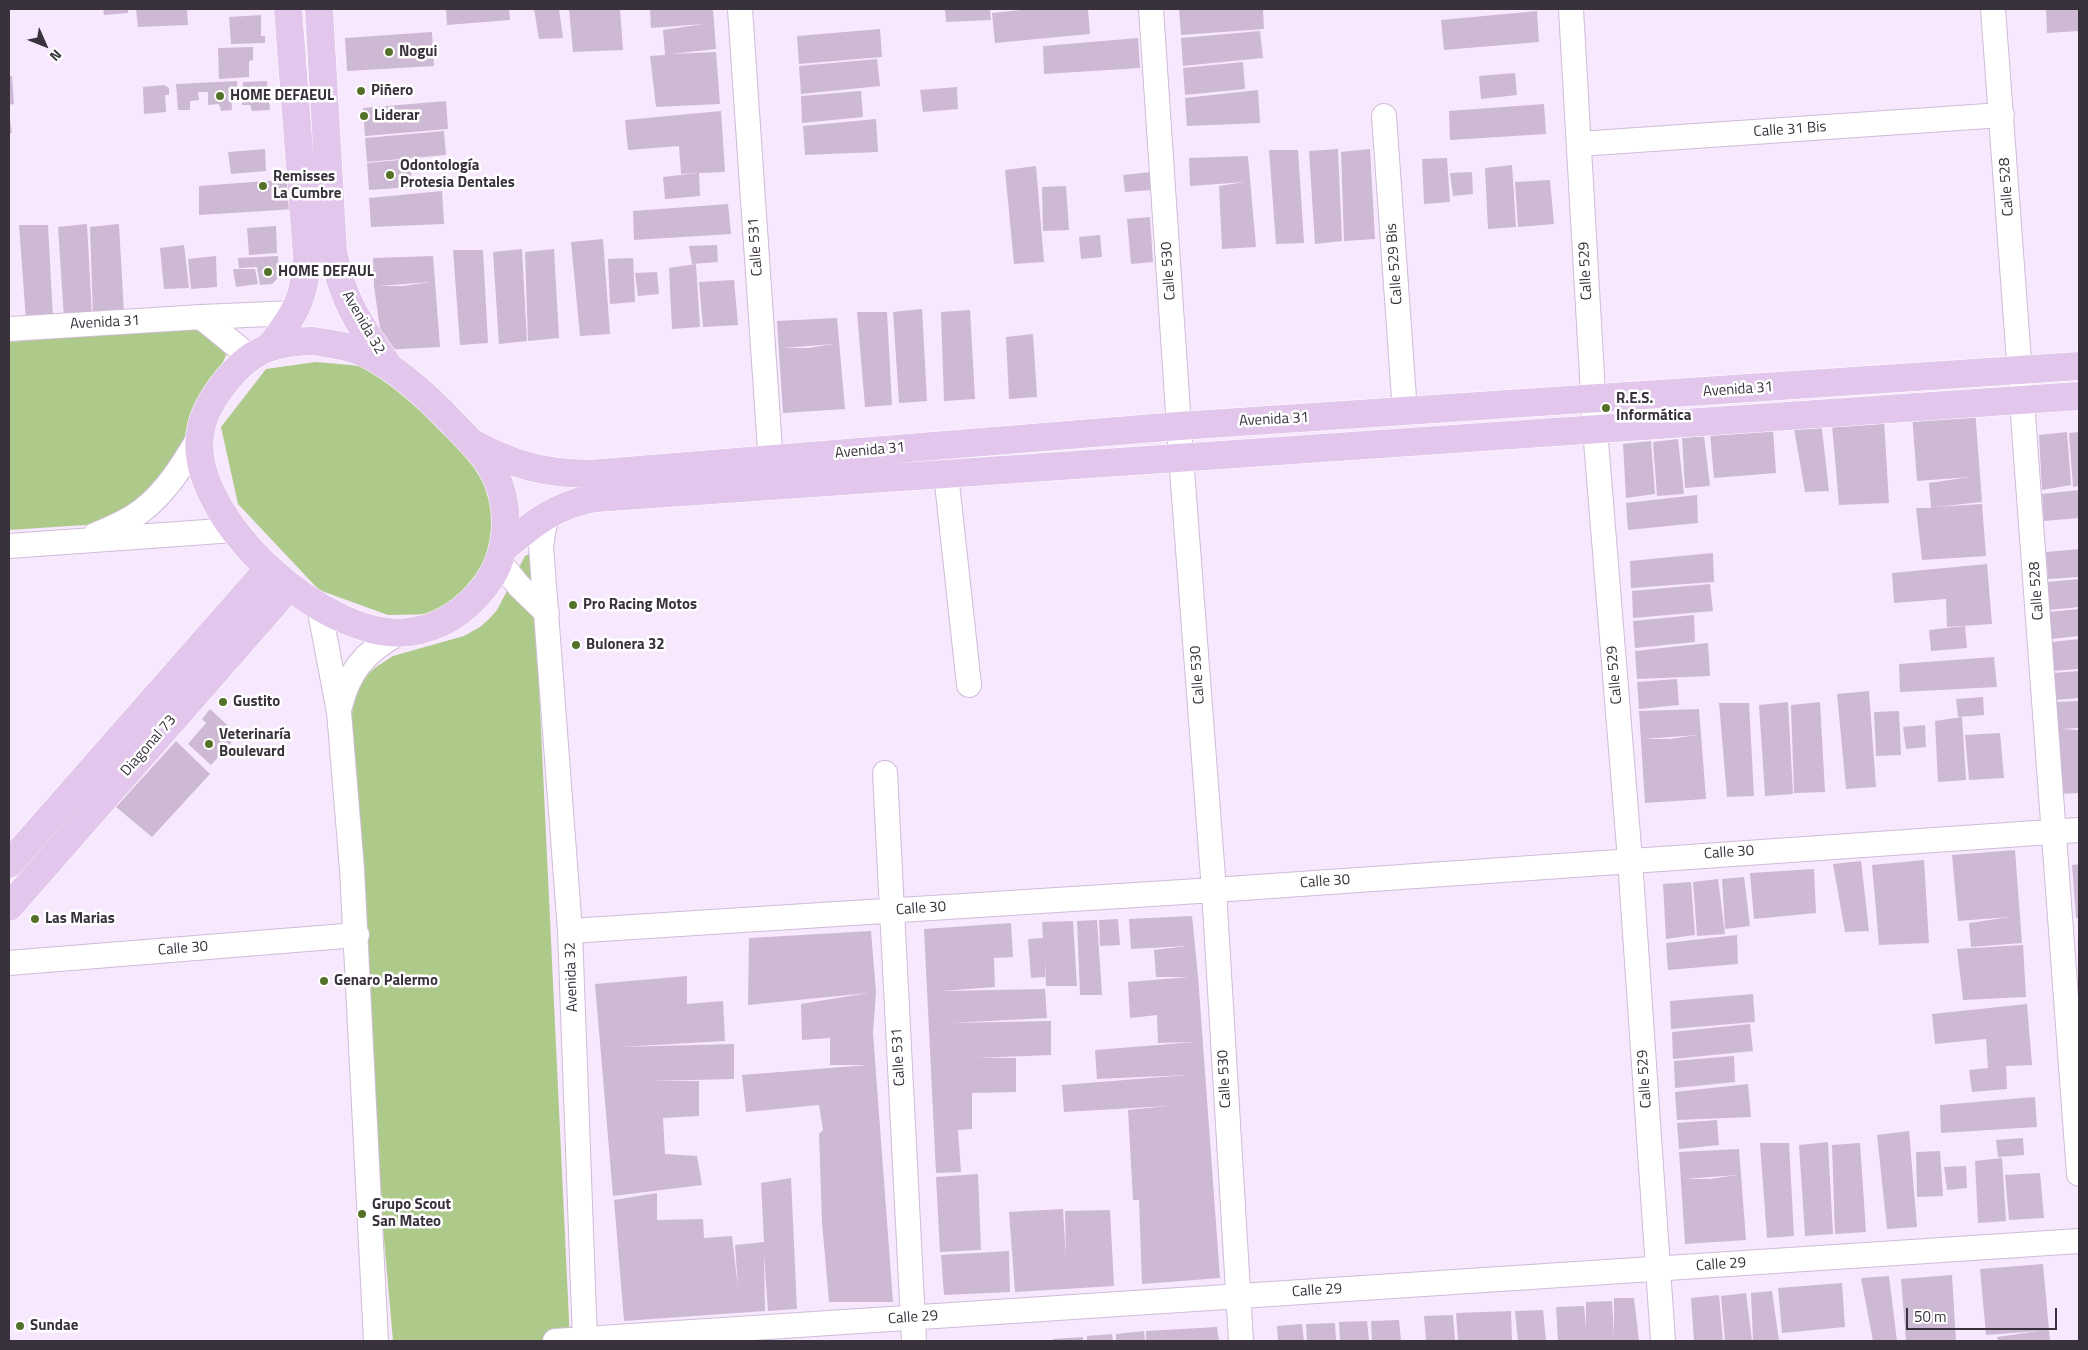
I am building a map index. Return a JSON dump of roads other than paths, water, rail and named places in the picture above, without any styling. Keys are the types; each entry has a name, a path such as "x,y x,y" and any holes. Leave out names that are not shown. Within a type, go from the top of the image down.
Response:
{"main road":[{"path":"260,352 291,342 313,341 340,345 366,354 390,368 428,398 474,444 488,462 498,483 505,505 506,528 501,556 490,580 476,598 460,612 441,623 420,630 399,633 371,628 345,619 320,607 290,586 269,568 234,530 220,512 209,490 202,466 200,436 205,417 216,394 231,374 260,352 294,313 302,296 306,277 307,255 288,9"},
{"name":"Avenida 32","path":"319,9 333,250 338,278 349,305 390,368"},
{"name":"Avenida 31","path":"501,556 549,513 577,501 772,472 1179,426 2079,366"},
{"name":"Avenida 31","path":"474,444 519,465 566,474 772,472 946,474 2079,396"},
{"name":"Diagonal 73","path":"9,864 269,568"},
{"name":"Diagonal 73","path":"9,906 290,586"}],"street":[{"name":"Calle 531","path":"740,9 772,472"},
{"name":"Calle 530","path":"1151,9 1179,426 1214,890 1241,1341"},
{"name":"Calle 529","path":"1571,9 1595,429 1630,860 1662,1341"},
{"name":"Calle 528","path":"1993,9 2079,1174"},
{"name":"Calle 31 Bis","path":"1579,144 2002,115"},
{"name":"Calle 529 Bis","path":"1384,116 1406,412"},
{"name":"Avenida 31","path":"9,329 294,313"},
{"path":"201,317 260,352"},
{"path":"84,541 140,512 154,499 180,468 200,436"},
{"path":"946,474 969,685"},
{"name":"Avenida 32","path":"549,513 541,546 570,931 585,1340"},
{"path":"9,546 234,530"},
{"path":"501,556 520,586 547,613"},
{"path":"320,607 339,712 357,935 376,1341"},
{"path":"339,712 349,679 365,657 381,643 399,633"},
{"name":"Calle 531","path":"885,773 914,1341"},
{"name":"Calle 30","path":"570,931 1214,890 2079,830"},
{"name":"Calle 30","path":"9,963 357,935"},
{"name":"Calle 29","path":"555,1341 2079,1241"}],"place":[{"name":"Nogui","path":"389,52"},
{"name":"Piñero","path":"361,91"},
{"name":"HOME DEFAEUL","path":"220,96"},
{"name":"Liderar","path":"364,116"},
{"name":"Odontología Protesia Dentales","path":"390,175"},
{"name":"Remisses La Cumbre","path":"263,186"},
{"name":"HOME DEFAUL","path":"268,272"},
{"name":"R.E.S. Informática","path":"1606,408"},
{"name":"Pro Racing Motos","path":"573,605"},
{"name":"Bulonera 32","path":"576,645"},
{"name":"Gustito","path":"223,702"},
{"name":"Veterinaría Boulevard","path":"209,744"},
{"name":"Las Marias","path":"35,919"},
{"name":"Genaro Palermo","path":"324,981"},
{"name":"Grupo Scout San Mateo","path":"362,1214"},
{"name":"Sundae","path":"20,1326"}]}
